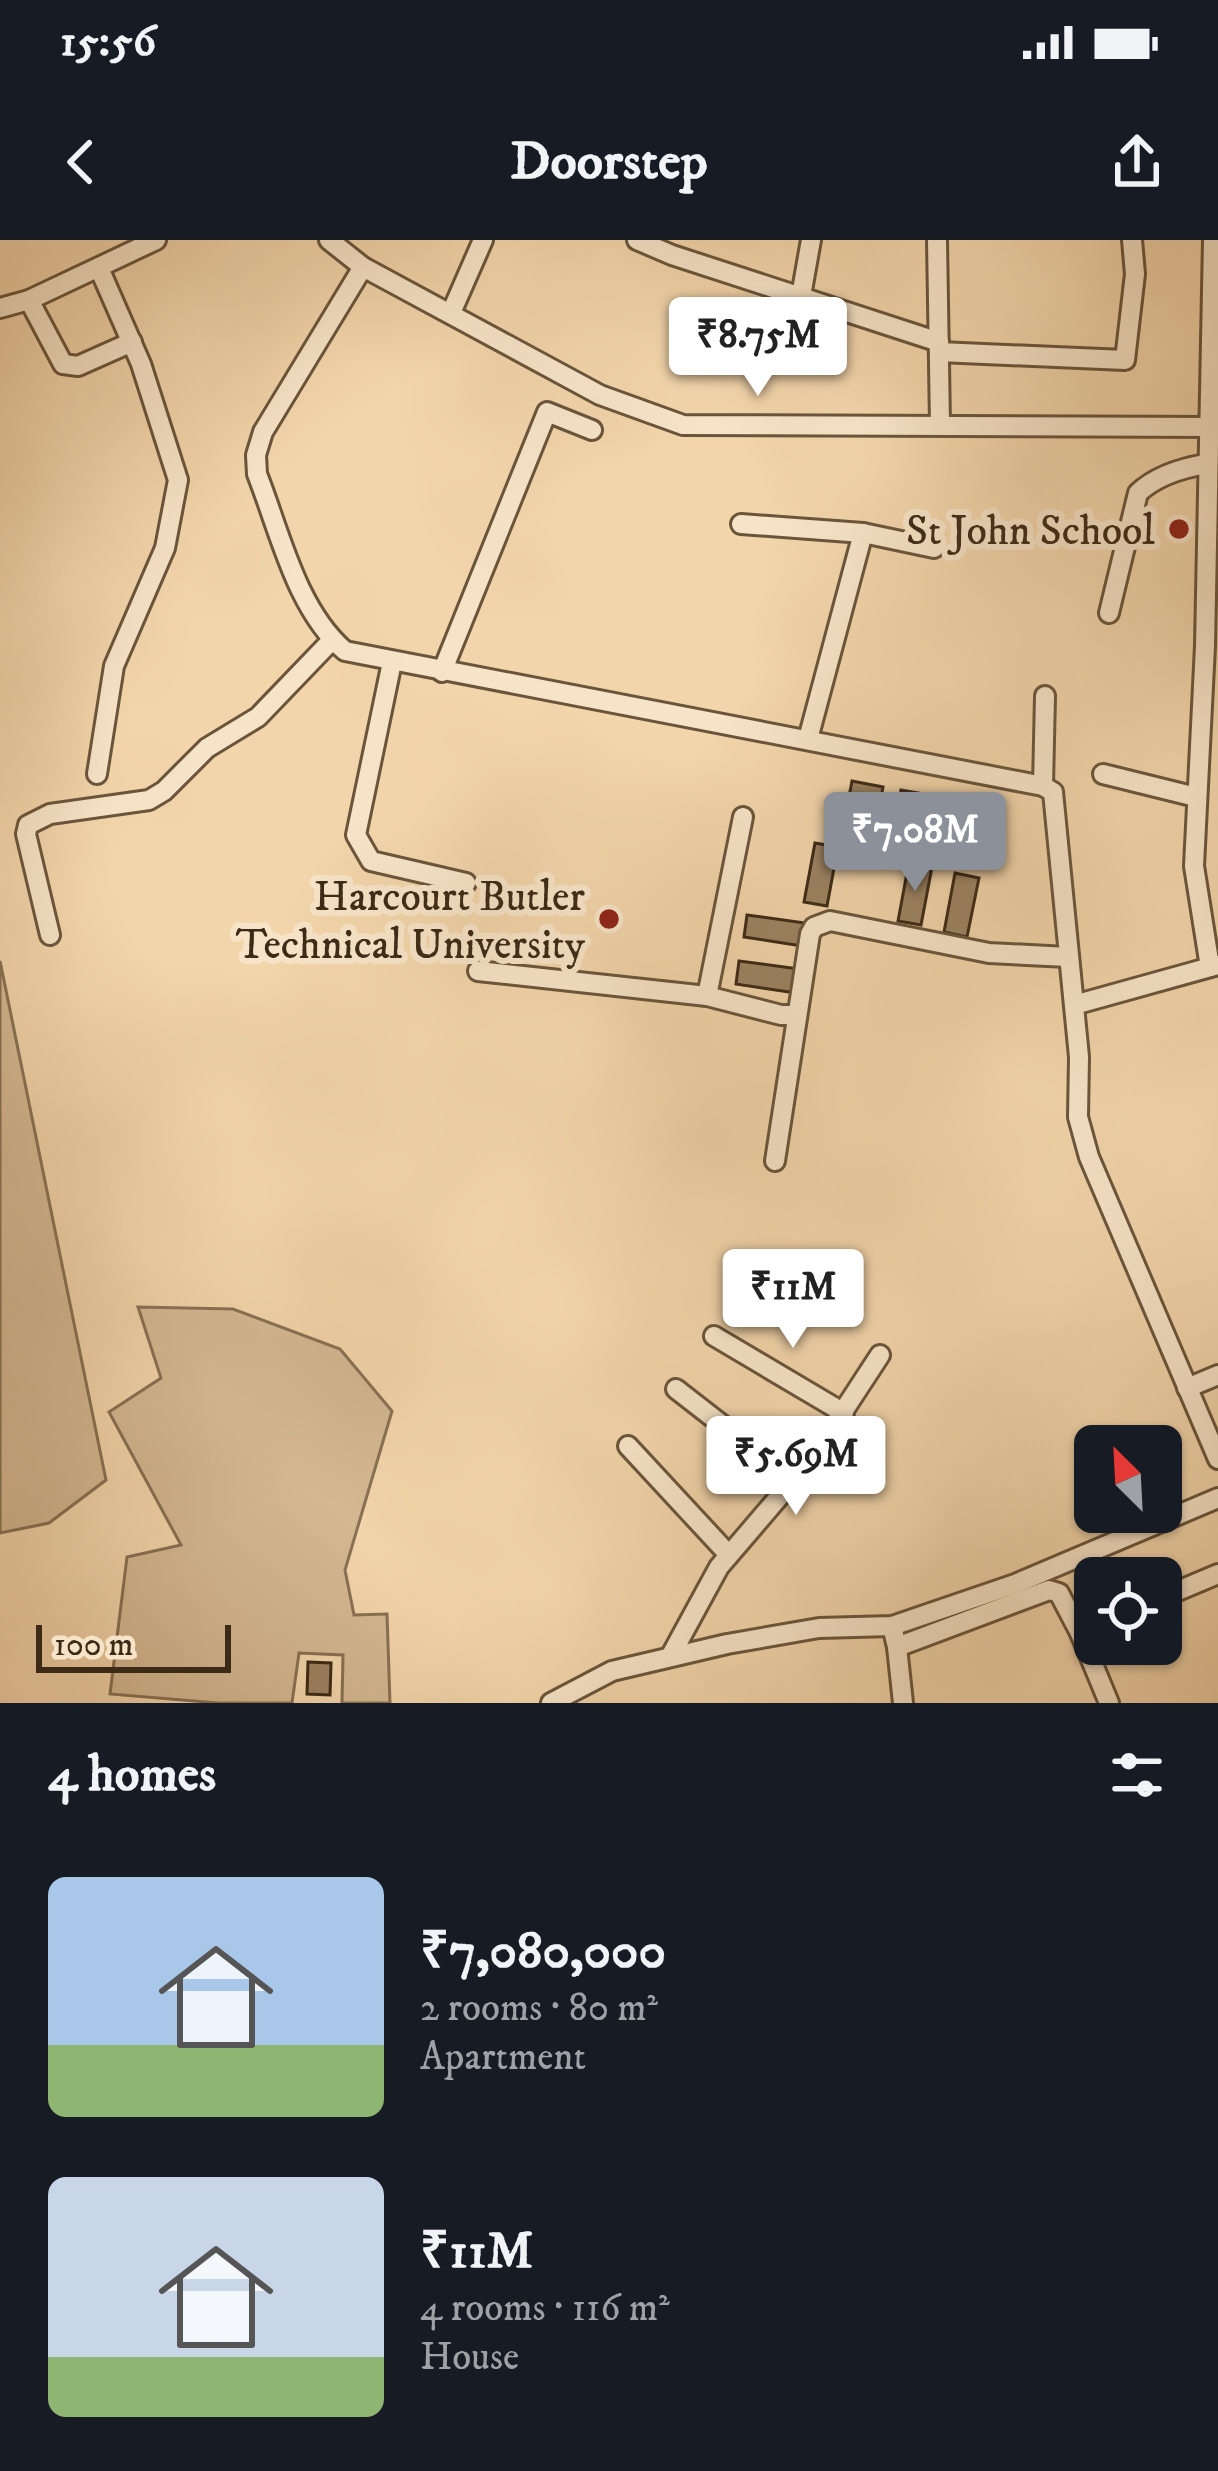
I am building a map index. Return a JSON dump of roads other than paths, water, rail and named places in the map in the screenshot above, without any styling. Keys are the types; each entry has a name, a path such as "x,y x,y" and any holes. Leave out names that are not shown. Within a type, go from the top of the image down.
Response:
{"street":[{"path":"0,308 29,300 156,240"},
{"path":"329,240 363,267 600,395 683,425 1212,427"},
{"path":"451,313 483,240"},
{"path":"638,240 674,248 939,347 1125,360 1135,274 1132,240"},
{"path":"800,296 811,240"},
{"path":"937,240 940,424"},
{"path":"1074,1004 1214,966 1194,866 1211,647 1206,464 1212,427 1213,240"},
{"path":"363,267 263,432 256,455 256,474 303,596 332,640 345,651 808,739 1043,786 1053,792 1074,1004 1078,1117 1089,1157 1218,1459"},
{"path":"97,774 114,666 165,548 178,480 132,342 99,268"},
{"path":"29,300 63,364 78,367 132,342"},
{"path":"442,672 547,412 592,430"},
{"path":"1109,613 1138,493 1185,468 1206,464"},
{"path":"742,524 863,533 934,548"},
{"path":"808,739 863,533"},
{"path":"50,935 26,834 28,825 50,814 149,800 164,791 207,748 258,717 332,640"},
{"path":"392,662 356,835 371,861 466,883"},
{"path":"1043,786 1045,696"},
{"path":"1103,774 1196,797"},
{"path":"707,997 742,817"},
{"path":"776,1161 809,934 823,922 989,953 1068,957"},
{"path":"478,971 707,997 796,1016"},
{"path":"714,1336 844,1413"},
{"path":"670,1658 692,1612 729,1555 844,1413 880,1355"},
{"path":"1187,1388 1218,1375"},
{"path":"676,1389 793,1480"},
{"path":"628,1446 729,1555"},
{"path":"551,1703 612,1671 819,1628 892,1625 1015,1584 1218,1498"},
{"path":"1182,1589 1218,1574"},
{"path":"897,1647 1049,1590 1059,1593 1074,1612"},
{"path":"892,1625 902,1703"},
{"path":"1098,1665 1109,1703"}],"place":[{"name":"St John School","path":"1179,529"},
{"name":"Harcourt Butler Technical University","path":"609,919"}]}
